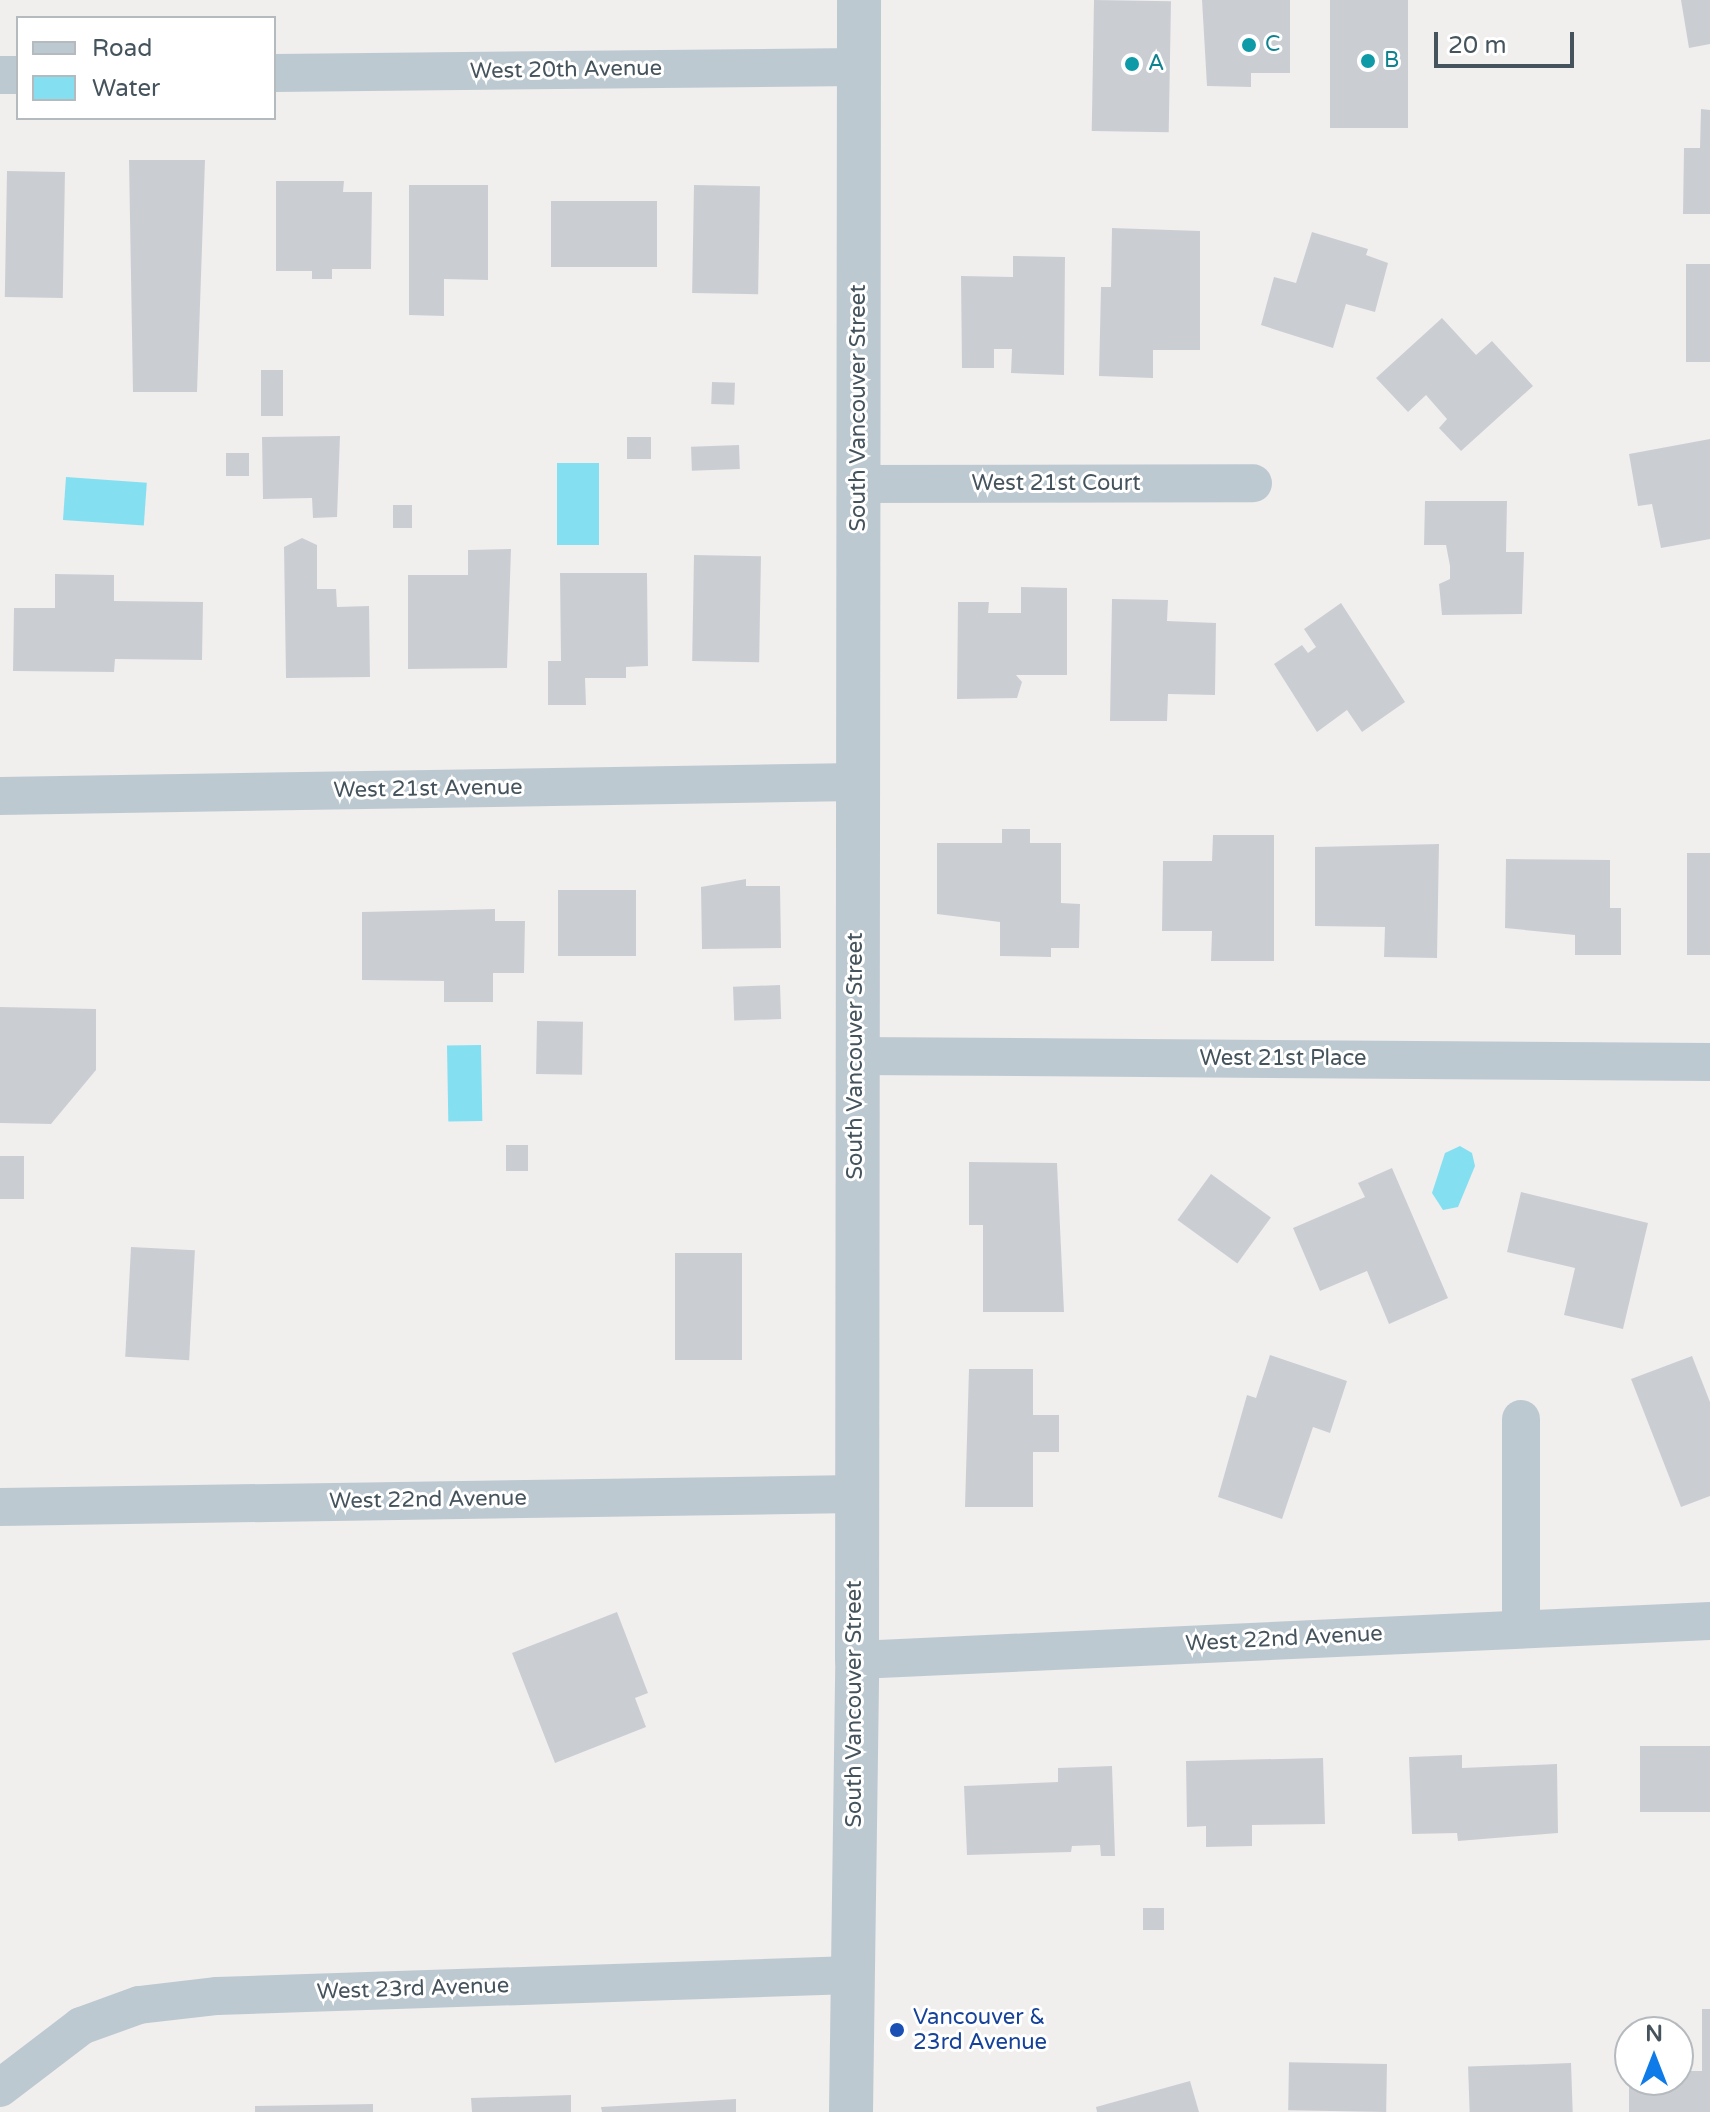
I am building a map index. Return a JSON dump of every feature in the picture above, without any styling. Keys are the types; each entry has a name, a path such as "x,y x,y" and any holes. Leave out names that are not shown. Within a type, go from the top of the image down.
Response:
{"street":[{"name":"South Vancouver Street","path":"851,2112 857,1660 859,0"},
{"name":"West 20th Avenue","path":"276,73 858,67"},
{"name":"West 21st Court","path":"859,484 1253,483"},
{"name":"West 21st Avenue","path":"0,796 856,782"},
{"name":"West 21st Place","path":"857,1056 1710,1062"},
{"path":"1521,1419 1521,1628"},
{"name":"West 22nd Avenue","path":"0,1507 855,1494"},
{"name":"West 22nd Avenue","path":"857,1660 1710,1621"},
{"name":"West 23rd Avenue","path":"0,2088 81,2026 139,2005 217,1996 852,1975"}],"water":[{"path":"557,463 599,463 599,545 557,545"},
{"path":"66,477 147,483 144,526 63,520"},
{"path":"481,1045 482,1121 448,1122 447,1046"},
{"path":"1460,1146 1472,1153 1475,1166 1458,1207 1443,1210 1432,1193 1445,1153"}],"building":[{"name":"A","path":"1094,0 1171,1 1169,132 1092,131"},
{"name":"C","path":"1202,0 1290,0 1290,73 1251,73 1251,87 1207,86"},
{"name":"B","path":"1330,0 1408,0 1408,128 1330,128"},
{"path":"1681,0 1710,0 1710,44 1689,48"},
{"path":"1701,109 1710,110 1710,214 1683,214 1684,148 1700,148"},
{"path":"129,160 205,160 197,392 133,392"},
{"path":"7,171 65,172 63,298 5,297"},
{"path":"276,181 344,181 343,192 372,192 371,269 332,269 332,279 312,279 312,271 276,271"},
{"path":"409,185 488,185 488,280 444,279 444,316 409,315"},
{"path":"694,185 760,186 758,294 692,293"},
{"path":"551,201 657,201 657,267 551,267"},
{"path":"1112,228 1200,231 1200,350 1153,350 1153,378 1099,376 1101,287 1111,287"},
{"path":"1312,232 1368,249 1366,255 1388,263 1375,312 1346,304 1333,348 1261,325 1274,277 1296,283"},
{"path":"1013,256 1065,257 1064,375 1011,373 1012,349 994,349 994,368 962,368 961,276 1013,277"},
{"path":"1686,264 1710,264 1710,362 1686,362"},
{"path":"1442,318 1476,355 1492,341 1533,386 1461,451 1439,428 1447,419 1426,395 1408,412 1376,378"},
{"path":"261,370 283,370 283,416 261,416"},
{"path":"712,382 735,383 734,405 711,404"},
{"path":"340,436 337,517 313,518 312,498 263,499 262,437"},
{"path":"627,437 651,437 651,459 627,459"},
{"path":"1710,439 1710,539 1661,548 1652,504 1638,506 1629,454"},
{"path":"739,445 740,469 692,471 691,447"},
{"path":"226,453 249,453 249,476 226,476"},
{"path":"1425,501 1507,501 1506,552 1524,552 1522,614 1442,615 1439,584 1450,579 1450,566 1446,545 1424,545"},
{"path":"393,505 412,505 412,528 393,528"},
{"path":"302,538 317,545 317,589 336,589 337,607 369,606 370,677 286,678 284,547"},
{"path":"511,549 507,668 408,669 408,575 468,575 468,550"},
{"path":"694,555 761,556 759,662 692,661"},
{"path":"560,573 647,573 648,666 626,667 626,678 585,678 586,705 548,705 548,661 561,661"},
{"path":"55,574 114,575 114,601 203,602 202,660 115,659 114,672 13,671 14,608 55,608"},
{"path":"1021,587 1067,588 1067,675 1016,675 1022,682 1017,698 957,699 958,602 989,602 988,613 1021,613"},
{"path":"1112,599 1168,600 1167,621 1216,623 1215,695 1168,694 1167,721 1110,721"},
{"path":"1341,603 1405,702 1362,732 1347,710 1317,732 1274,664 1302,645 1308,653 1316,647 1304,629"},
{"path":"1002,829 1030,829 1030,843 1061,843 1061,903 1080,904 1079,948 1051,948 1051,957 1000,956 1000,922 937,914 937,843 1002,843"},
{"path":"1213,835 1274,835 1274,961 1211,961 1212,931 1162,931 1163,861 1212,861"},
{"path":"1439,844 1437,958 1384,957 1385,927 1315,926 1315,847"},
{"path":"1687,853 1710,853 1710,955 1687,955"},
{"path":"1506,859 1610,860 1610,908 1621,908 1621,955 1575,955 1575,935 1505,928"},
{"path":"746,879 746,886 780,886 781,948 702,949 701,887"},
{"path":"558,890 636,890 636,956 558,956"},
{"path":"495,909 495,921 525,921 524,973 493,973 493,1002 444,1002 444,981 362,980 362,912"},
{"path":"780,985 781,1019 734,1021 733,987"},
{"path":"0,1007 96,1009 96,1070 51,1124 0,1123"},
{"path":"537,1021 583,1022 582,1075 536,1074"},
{"path":"506,1145 528,1145 528,1171 506,1171"},
{"path":"0,1156 24,1156 24,1199 0,1199"},
{"path":"969,1162 1057,1163 1064,1312 983,1312 983,1225 969,1225"},
{"path":"1392,1168 1448,1298 1389,1324 1367,1271 1320,1291 1293,1228 1365,1197 1358,1183"},
{"path":"1211,1174 1271,1217 1237,1264 1177,1220"},
{"path":"1521,1192 1648,1223 1623,1329 1564,1315 1575,1268 1507,1252"},
{"path":"131,1247 195,1250 189,1360 125,1357"},
{"path":"675,1253 742,1253 742,1360 675,1360"},
{"path":"1270,1355 1347,1381 1330,1433 1313,1427 1282,1519 1218,1497 1247,1395 1256,1398"},
{"path":"1692,1356 1710,1402 1710,1496 1681,1507 1631,1379"},
{"path":"969,1369 1033,1369 1033,1415 1059,1415 1059,1452 1033,1452 1033,1507 965,1507"},
{"path":"617,1612 648,1693 635,1698 646,1727 555,1763 512,1653"},
{"path":"1640,1746 1710,1746 1710,1812 1640,1812"},
{"path":"1462,1755 1462,1768 1557,1764 1558,1833 1458,1841 1457,1833 1412,1834 1409,1757"},
{"path":"1323,1758 1325,1824 1252,1825 1252,1846 1206,1847 1206,1826 1187,1827 1186,1761"},
{"path":"1112,1766 1115,1856 1101,1856 1100,1845 1072,1846 1071,1852 967,1855 964,1786 1058,1782 1058,1768"},
{"path":"1143,1908 1164,1908 1164,1930 1143,1930"},
{"path":"1702,2009 1710,2009 1710,2112 1629,2112 1629,2096 1694,2096 1694,2071 1702,2071"},
{"path":"1289,2062 1387,2064 1386,2112 1288,2110"},
{"path":"1571,2063 1573,2112 1470,2112 1468,2067"},
{"path":"1190,2081 1199,2112 1097,2112 1096,2107"},
{"path":"571,2095 571,2112 472,2112 471,2098"},
{"path":"736,2099 736,2112 602,2112 601,2107"},
{"path":"373,2104 373,2112 255,2112 255,2106"}],"place":[{"name":"C","path":"1249,45"},
{"name":"B","path":"1368,61"},
{"name":"A","path":"1132,64"},
{"name":"Vancouver & 23rd Avenue","path":"897,2030"}]}
